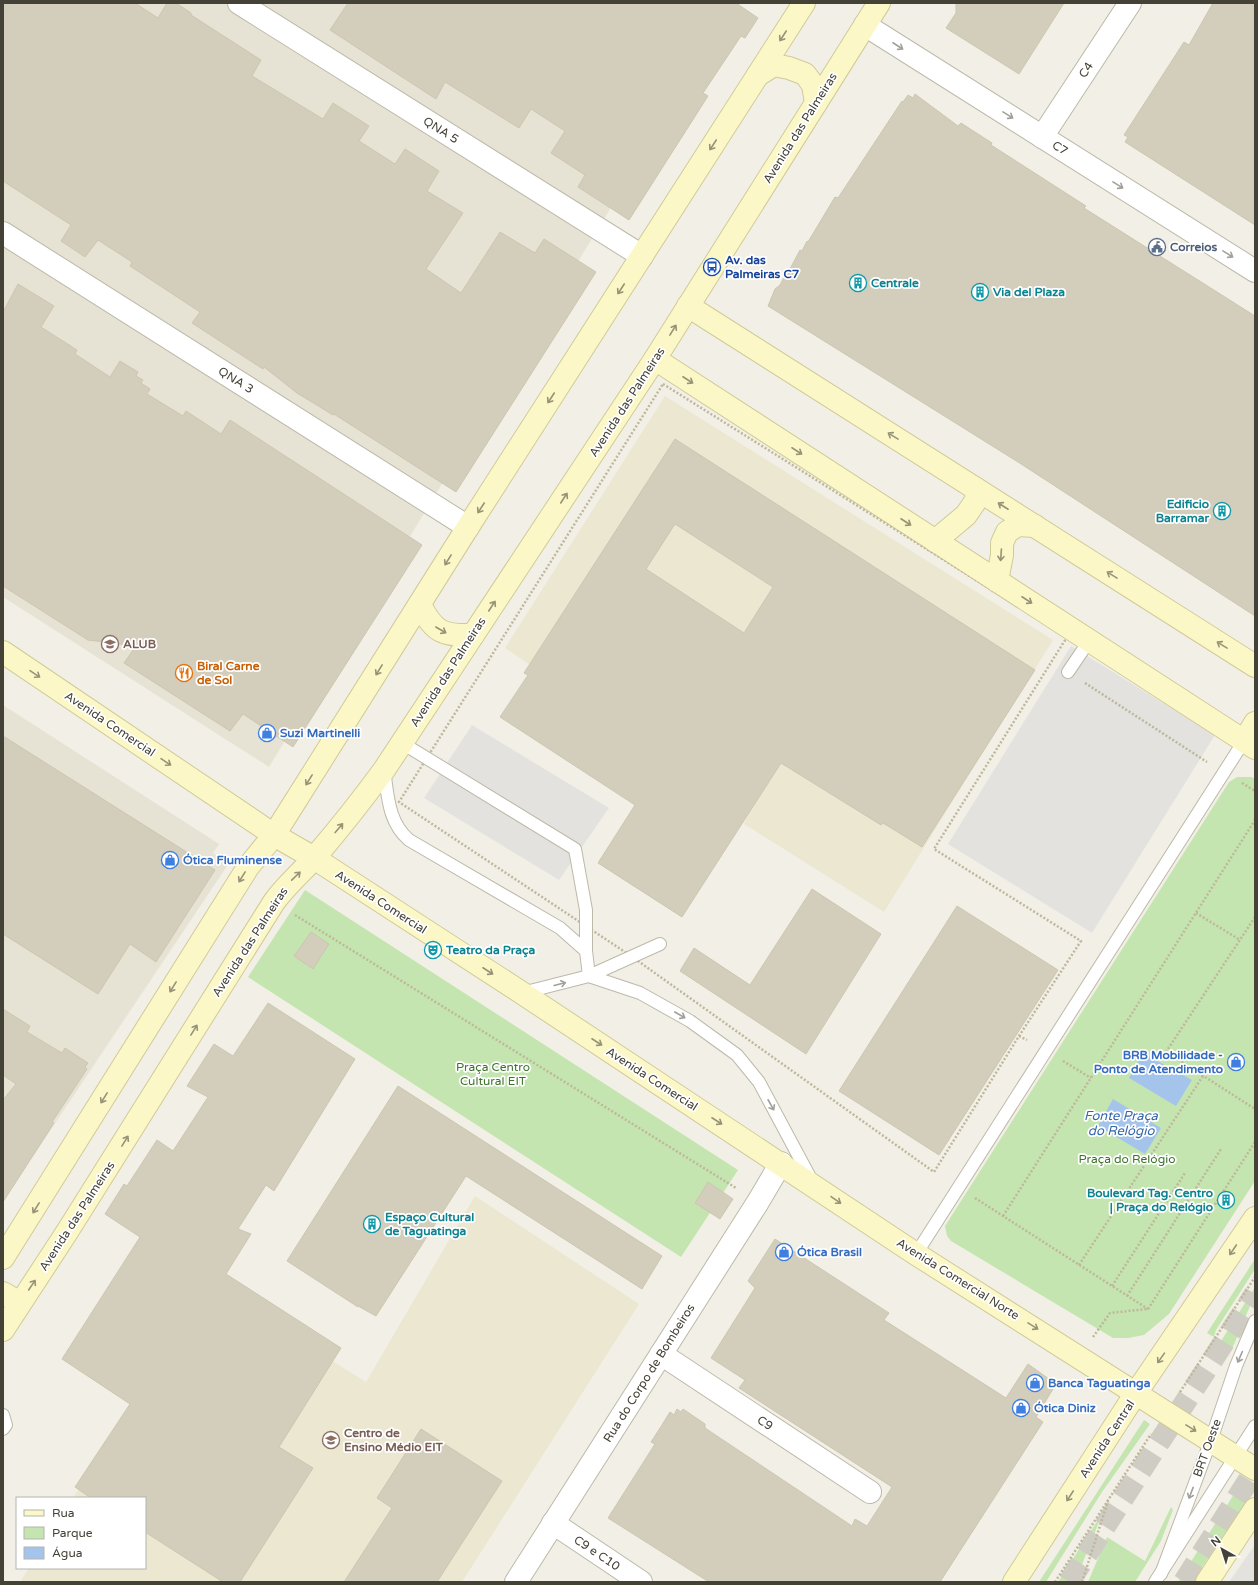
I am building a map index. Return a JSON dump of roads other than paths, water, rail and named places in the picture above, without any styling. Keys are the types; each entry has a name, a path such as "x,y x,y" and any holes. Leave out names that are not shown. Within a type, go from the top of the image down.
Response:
{"main road":[{"path":"3,1258 248,867 274,835 468,527 804,3"},
{"name":"Avenida das Palmeiras","path":"3,1330 12,1298 67,1232 274,902 284,888 314,858 365,797 384,770 655,359 879,3"},
{"path":"758,75 774,65 789,68 805,74 813,85 816,103"},
{"path":"688,306 1255,666"},
{"path":"655,359 1089,641 1251,737"},
{"path":"935,541 966,515 977,499 975,488"},
{"path":"997,581 1002,555 1002,543 1008,532 1018,525 1035,526"},
{"path":"420,604 428,620 438,630 452,636 473,635"},
{"name":"Avenida Comercial","path":"3,652 274,835 314,858 781,1163"},
{"name":"Avenida Comercial Norte","path":"781,1163 916,1254 1136,1393 1160,1416 1211,1440"},
{"name":"Avenida Central","path":"1014,1582 1136,1393 1255,1218"},
{"path":"1211,1440 1255,1469"},
{"path":"1207,1582 1255,1509"}],"street":[{"name":"QNA 5","path":"239,3 642,256"},
{"name":"C4","path":"1042,137 1130,3"},
{"name":"C7","path":"865,24 1255,271"},
{"name":"QNA 3","path":"3,233 468,527"},
{"name":"Rua do Corpo de Bombeiros","path":"516,1582 758,1202 781,1163"},
{"name":"C9","path":"661,1354 870,1492"},
{"name":"C9 e C10","path":"553,1523 641,1582"}],"lane":[{"path":"1068,672 1089,641"},
{"path":"916,1254 1224,772 1251,737"},
{"path":"402,743 575,849 586,910 586,951 588,976"},
{"path":"384,770 391,817 399,832 409,840 560,928 586,951"},
{"path":"522,993 588,976 660,944"},
{"path":"588,976 640,993 690,1021 737,1055 759,1082 814,1185"},
{"name":"BRT Oeste","path":"1158,1578 1211,1440 1236,1366 1255,1321"},
{"path":"3,1415 6,1425 3,1429"},
{"name":"BRT Oeste","path":"1158,1578 1255,1426"}],"water":[{"name":"Fonte Praça do Relógio","path":"1143,1053 1192,1080 1176,1106 1129,1078"},
{"name":"Fonte Praça do Relógio","path":"1113,1099 1161,1128 1145,1154 1098,1126"}],"tunnel":[{"path":"1069,1582 1255,1294"},
{"path":"1184,1582 1255,1470"}],"place":[{"name":"Correios","path":"1157,247"},
{"name":"Av. das Palmeiras C7","path":"712,267"},
{"name":"Centrale","path":"858,283"},
{"name":"Via del Plaza","path":"980,292"},
{"name":"Edificio Barramar","path":"1222,511"},
{"name":"ALUB","path":"110,644"},
{"name":"Biral Carne de Sol","path":"184,673"},
{"name":"Suzi Martinelli","path":"267,733"},
{"name":"Ótica Fluminense","path":"170,860"},
{"name":"Teatro da Praça","path":"433,950"},
{"name":"BRB Mobilidade - Ponto de Atendimento","path":"1236,1062"},
{"name":"Boulevard Tag. Centro | Praça do Relógio","path":"1226,1200"},
{"name":"Espaço Cultural de Taguatinga","path":"372,1224"},
{"name":"Ótica Brasil","path":"784,1252"},
{"name":"Banca Taguatinga","path":"1035,1383"},
{"name":"Ótica Diniz","path":"1021,1408"},
{"name":"Centro de Ensino Médio EIT","path":"331,1440"}],"park label":[{"name":"Praça Centro Cultural EIT","path":"493,1074"},
{"name":"Praça do Relógio","path":"1127,1159"}]}
